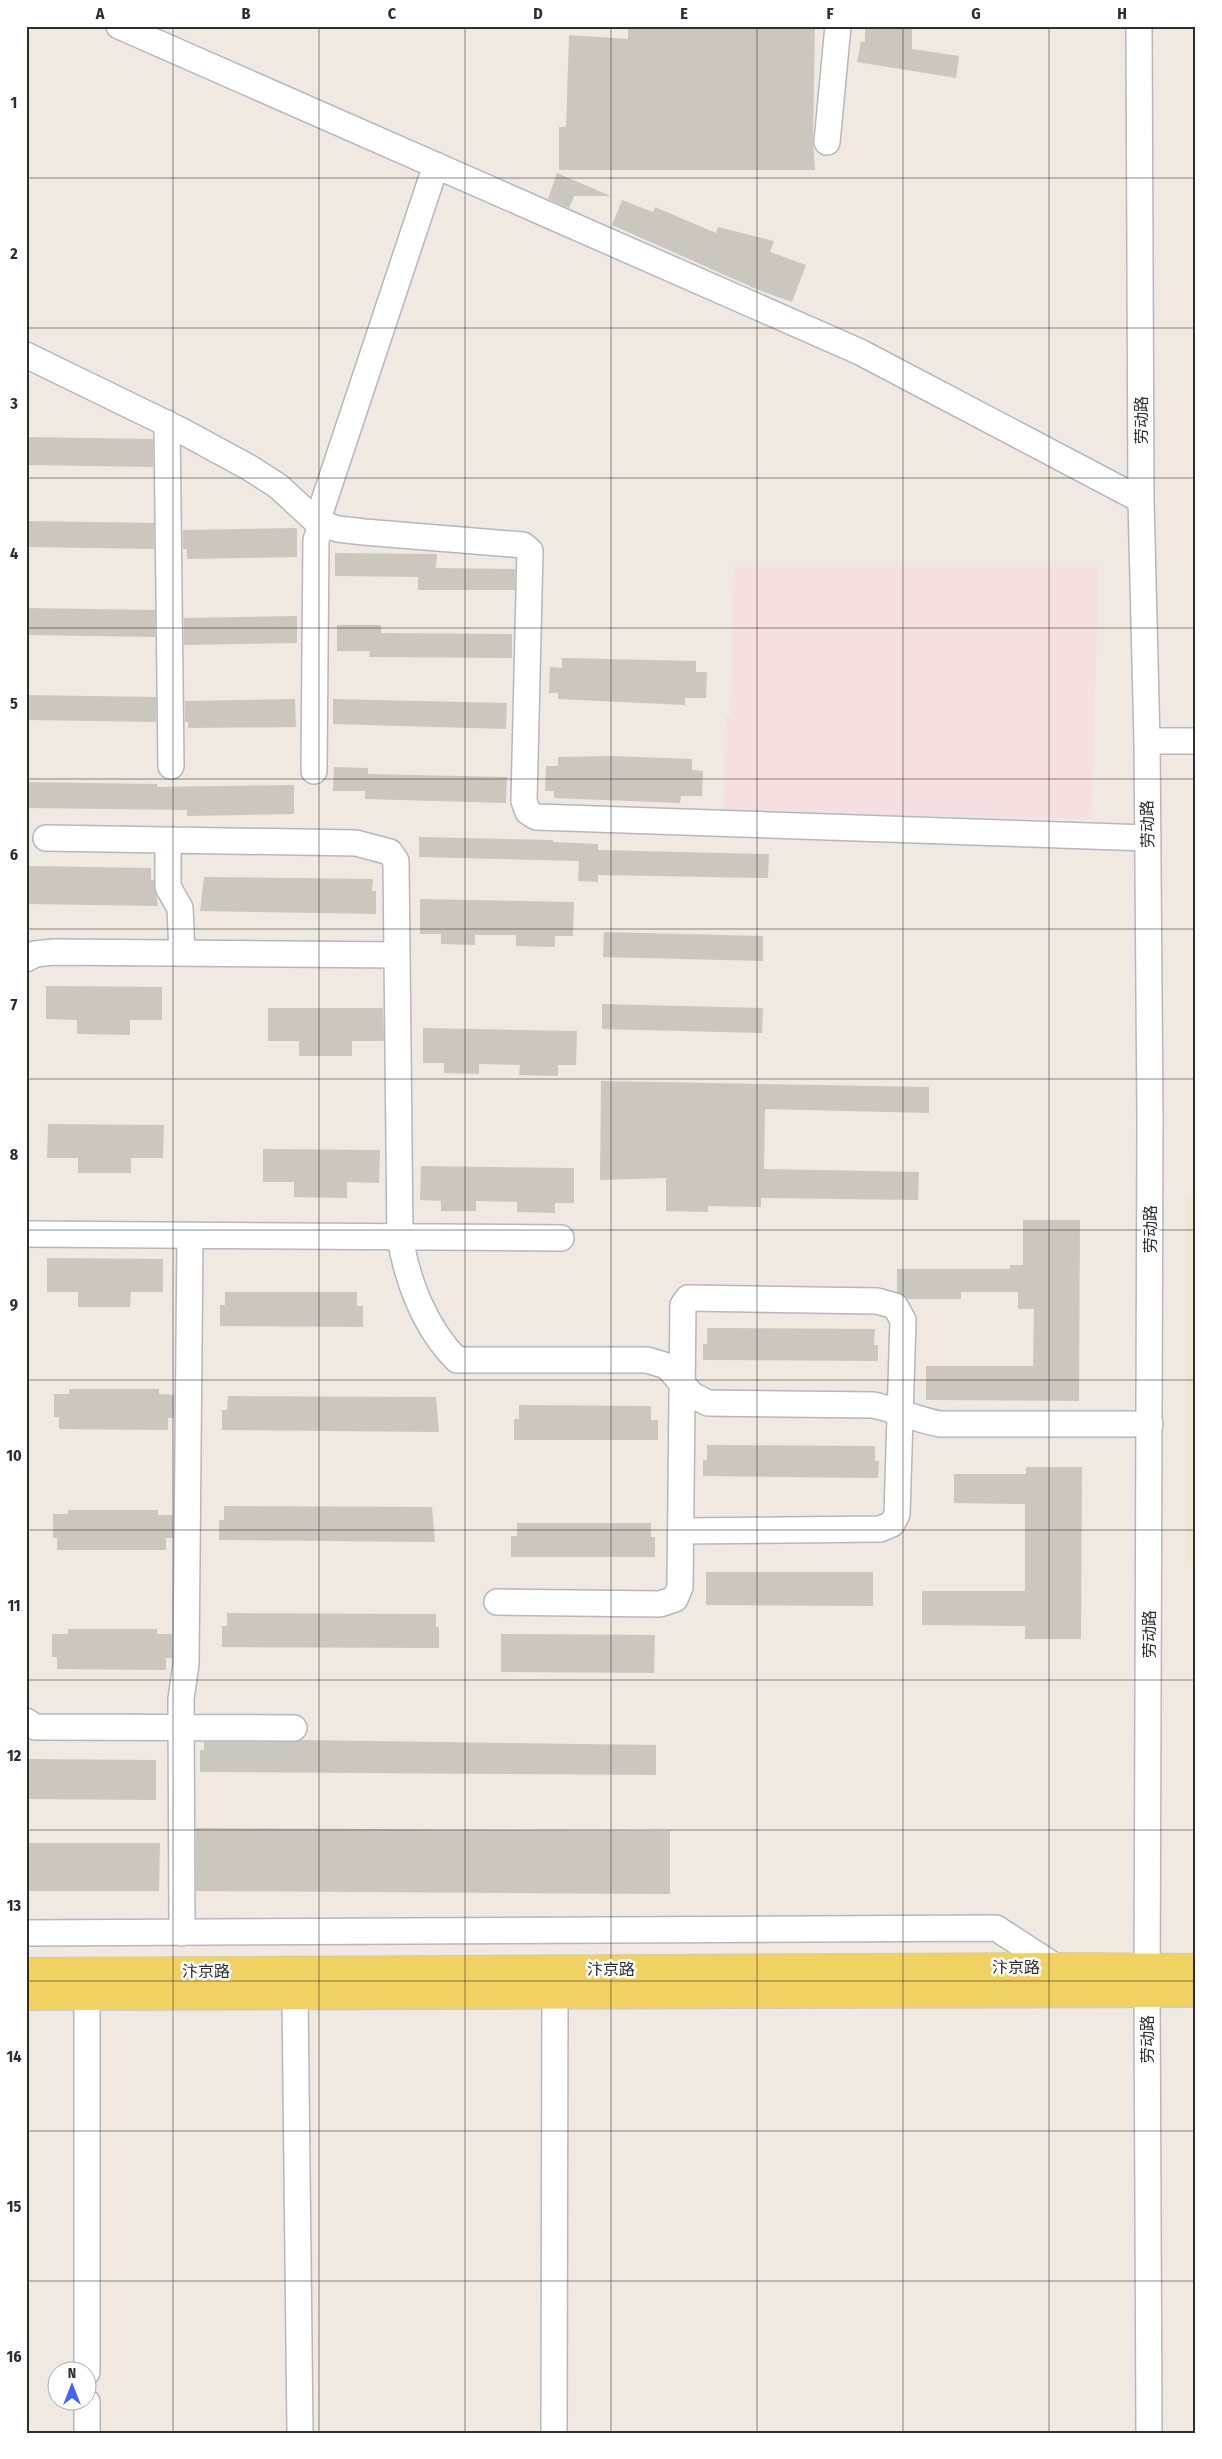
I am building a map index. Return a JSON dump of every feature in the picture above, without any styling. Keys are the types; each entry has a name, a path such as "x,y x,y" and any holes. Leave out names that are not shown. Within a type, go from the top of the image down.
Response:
{"main road":[{"name":"汴京路","path":"26,1972 1056,1967 1147,1981 1196,1993"},
{"name":"汴京路","path":"26,1996 555,1994 1147,1981 1196,1968"}],"street":[{"path":"119,26 860,352 1142,500"},
{"path":"827,142 838,26"},
{"name":"劳动路","path":"1139,26 1142,500 1148,838 1150,1424 1147,1981 1149,2433"},
{"path":"314,771 316,540 319,522 436,165"},
{"path":"26,355 167,423 278,486 319,522 338,529 523,545 530,550 524,801 528,812 536,818 1148,838"},
{"path":"167,423 171,766"},
{"path":"1147,741 1196,741"},
{"path":"46,838 356,844 390,852 396,861 400,1237 404,1263 421,1306 434,1332 457,1360 647,1360 668,1366 692,1395 708,1403 873,1405 901,1412 917,1420 940,1424 1150,1424"},
{"path":"168,840 168,888 180,908 182,953"},
{"path":"26,959 35,954 53,952 397,955"},
{"path":"26,1234 561,1238"},
{"path":"182,1933 181,1699 186,1664 190,1236"},
{"path":"497,1602 660,1604 675,1599 680,1586 683,1305 688,1298 878,1301 895,1306 903,1320 898,1514 892,1524 880,1529 681,1531"},
{"path":"26,1722 35,1727 294,1728"},
{"path":"26,1934 996,1928 1056,1967"},
{"path":"554,2433 555,1994"},
{"path":"295,1995 300,2433"},
{"path":"87,1996 87,2362"},
{"path":"87,2412 87,2433"}],"shaded area":[{"path":"733,567 1099,567 1091,819 724,812 725,716 731,716"},
{"path":"1186,1197 1196,1197 1196,1566 1186,1566"}],"building":[{"path":"628,26 815,26 813,141 815,170 559,170 559,127 566,127 569,35 628,39"},
{"path":"865,26 912,26 912,49 959,56 956,78 857,62 861,41 865,42"},
{"path":"557,173 611,196 574,196 569,208 548,199"},
{"path":"622,200 653,212 655,207 716,233 718,227 774,241 770,252 806,265 792,302 761,291 612,225"},
{"path":"26,437 153,439 153,467 26,465"},
{"path":"26,521 154,523 154,549 26,547"},
{"path":"297,528 297,557 187,559 187,549 183,549 183,530"},
{"path":"335,553 437,554 436,568 515,569 515,590 418,590 418,577 335,576"},
{"path":"26,608 155,610 155,637 26,635"},
{"path":"297,616 297,643 184,645 184,618"},
{"path":"337,625 381,625 381,633 512,634 512,658 369,657 370,651 337,651"},
{"path":"562,658 696,661 696,672 707,672 706,698 685,698 685,705 558,699 558,693 549,693 550,667 562,668"},
{"path":"26,695 156,697 156,722 26,720"},
{"path":"295,699 296,727 188,728 188,722 185,722 185,701"},
{"path":"333,699 507,703 506,729 333,724"},
{"path":"611,756 692,759 692,770 703,771 702,796 681,796 680,803 554,798 554,791 545,791 546,766 558,766 558,757"},
{"path":"334,767 368,768 368,774 507,777 506,803 365,799 365,791 333,791"},
{"path":"26,782 157,784 157,787 294,785 294,814 187,816 187,810 26,808"},
{"path":"419,837 553,840 553,842 598,844 598,850 769,854 768,878 598,875 598,882 578,881 579,861 419,857"},
{"path":"27,866 151,868 151,880 154,880 158,906 26,904"},
{"path":"204,877 373,879 372,891 376,891 376,914 200,911"},
{"path":"420,899 574,902 573,936 555,936 555,947 516,946 516,935 475,935 475,945 441,944 441,934 420,934"},
{"path":"604,932 763,936 763,961 603,957"},
{"path":"46,986 162,987 162,1020 130,1020 130,1035 77,1034 77,1020 46,1019"},
{"path":"602,1004 763,1008 762,1033 602,1029"},
{"path":"268,1008 383,1008 384,1041 352,1041 352,1056 299,1056 299,1041 268,1041"},
{"path":"423,1028 577,1031 576,1065 558,1065 558,1076 519,1075 520,1065 479,1064 479,1074 444,1073 444,1063 423,1063"},
{"path":"601,1081 929,1087 929,1113 765,1109 764,1169 919,1172 918,1200 761,1198 761,1207 708,1206 708,1212 666,1211 666,1178 600,1180"},
{"path":"48,1124 164,1125 163,1158 131,1158 131,1173 78,1173 78,1158 47,1158"},
{"path":"263,1149 380,1150 379,1183 347,1182 347,1198 294,1197 294,1182 263,1182"},
{"path":"421,1166 574,1168 574,1203 555,1203 555,1213 517,1212 517,1202 476,1201 476,1211 441,1211 441,1201 420,1200"},
{"path":"1023,1220 1080,1220 1079,1401 926,1400 926,1366 1033,1366 1034,1309 1018,1309 1018,1292 961,1292 961,1299 908,1299 897,1292 897,1269 1010,1269 1010,1265 1023,1265"},
{"path":"47,1258 163,1259 163,1292 131,1292 130,1307 78,1307 78,1292 47,1292"},
{"path":"225,1292 357,1292 357,1306 363,1306 363,1327 220,1326 220,1305 225,1305"},
{"path":"707,1328 875,1329 874,1345 878,1345 878,1361 703,1360 703,1344 707,1344"},
{"path":"69,1389 159,1389 159,1394 174,1395 174,1418 168,1418 168,1430 59,1429 59,1417 54,1417 54,1394 69,1394"},
{"path":"228,1396 436,1397 439,1432 222,1430 222,1410 227,1410"},
{"path":"519,1405 651,1406 651,1420 658,1420 658,1440 514,1440 514,1419 519,1419"},
{"path":"707,1445 875,1446 875,1461 879,1461 878,1478 703,1476 703,1460 707,1460"},
{"path":"1026,1467 1082,1467 1081,1639 1025,1639 1025,1626 922,1625 922,1591 1025,1591 1025,1504 954,1503 954,1474 1026,1474"},
{"path":"224,1506 432,1507 435,1542 219,1540 219,1520 224,1520"},
{"path":"68,1510 158,1510 158,1515 173,1515 173,1538 166,1538 166,1550 57,1550 57,1538 53,1538 53,1514 68,1514"},
{"path":"517,1523 651,1523 651,1537 655,1537 655,1557 511,1557 511,1536 517,1536"},
{"path":"706,1572 873,1572 873,1606 706,1605"},
{"path":"227,1613 436,1614 436,1627 439,1627 439,1648 222,1647 222,1626 227,1626"},
{"path":"68,1629 157,1629 157,1634 172,1634 172,1658 166,1658 166,1670 57,1669 57,1657 52,1657 52,1634 68,1634"},
{"path":"501,1634 655,1635 654,1673 501,1672"},
{"path":"302,1740 656,1745 656,1775 200,1772 200,1750 204,1750 204,1742 294,1742"},
{"path":"29,1759 156,1760 156,1800 29,1799"},
{"path":"196,1828 670,1831 670,1894 196,1891"},
{"path":"28,1843 160,1843 159,1891 28,1891"}]}
